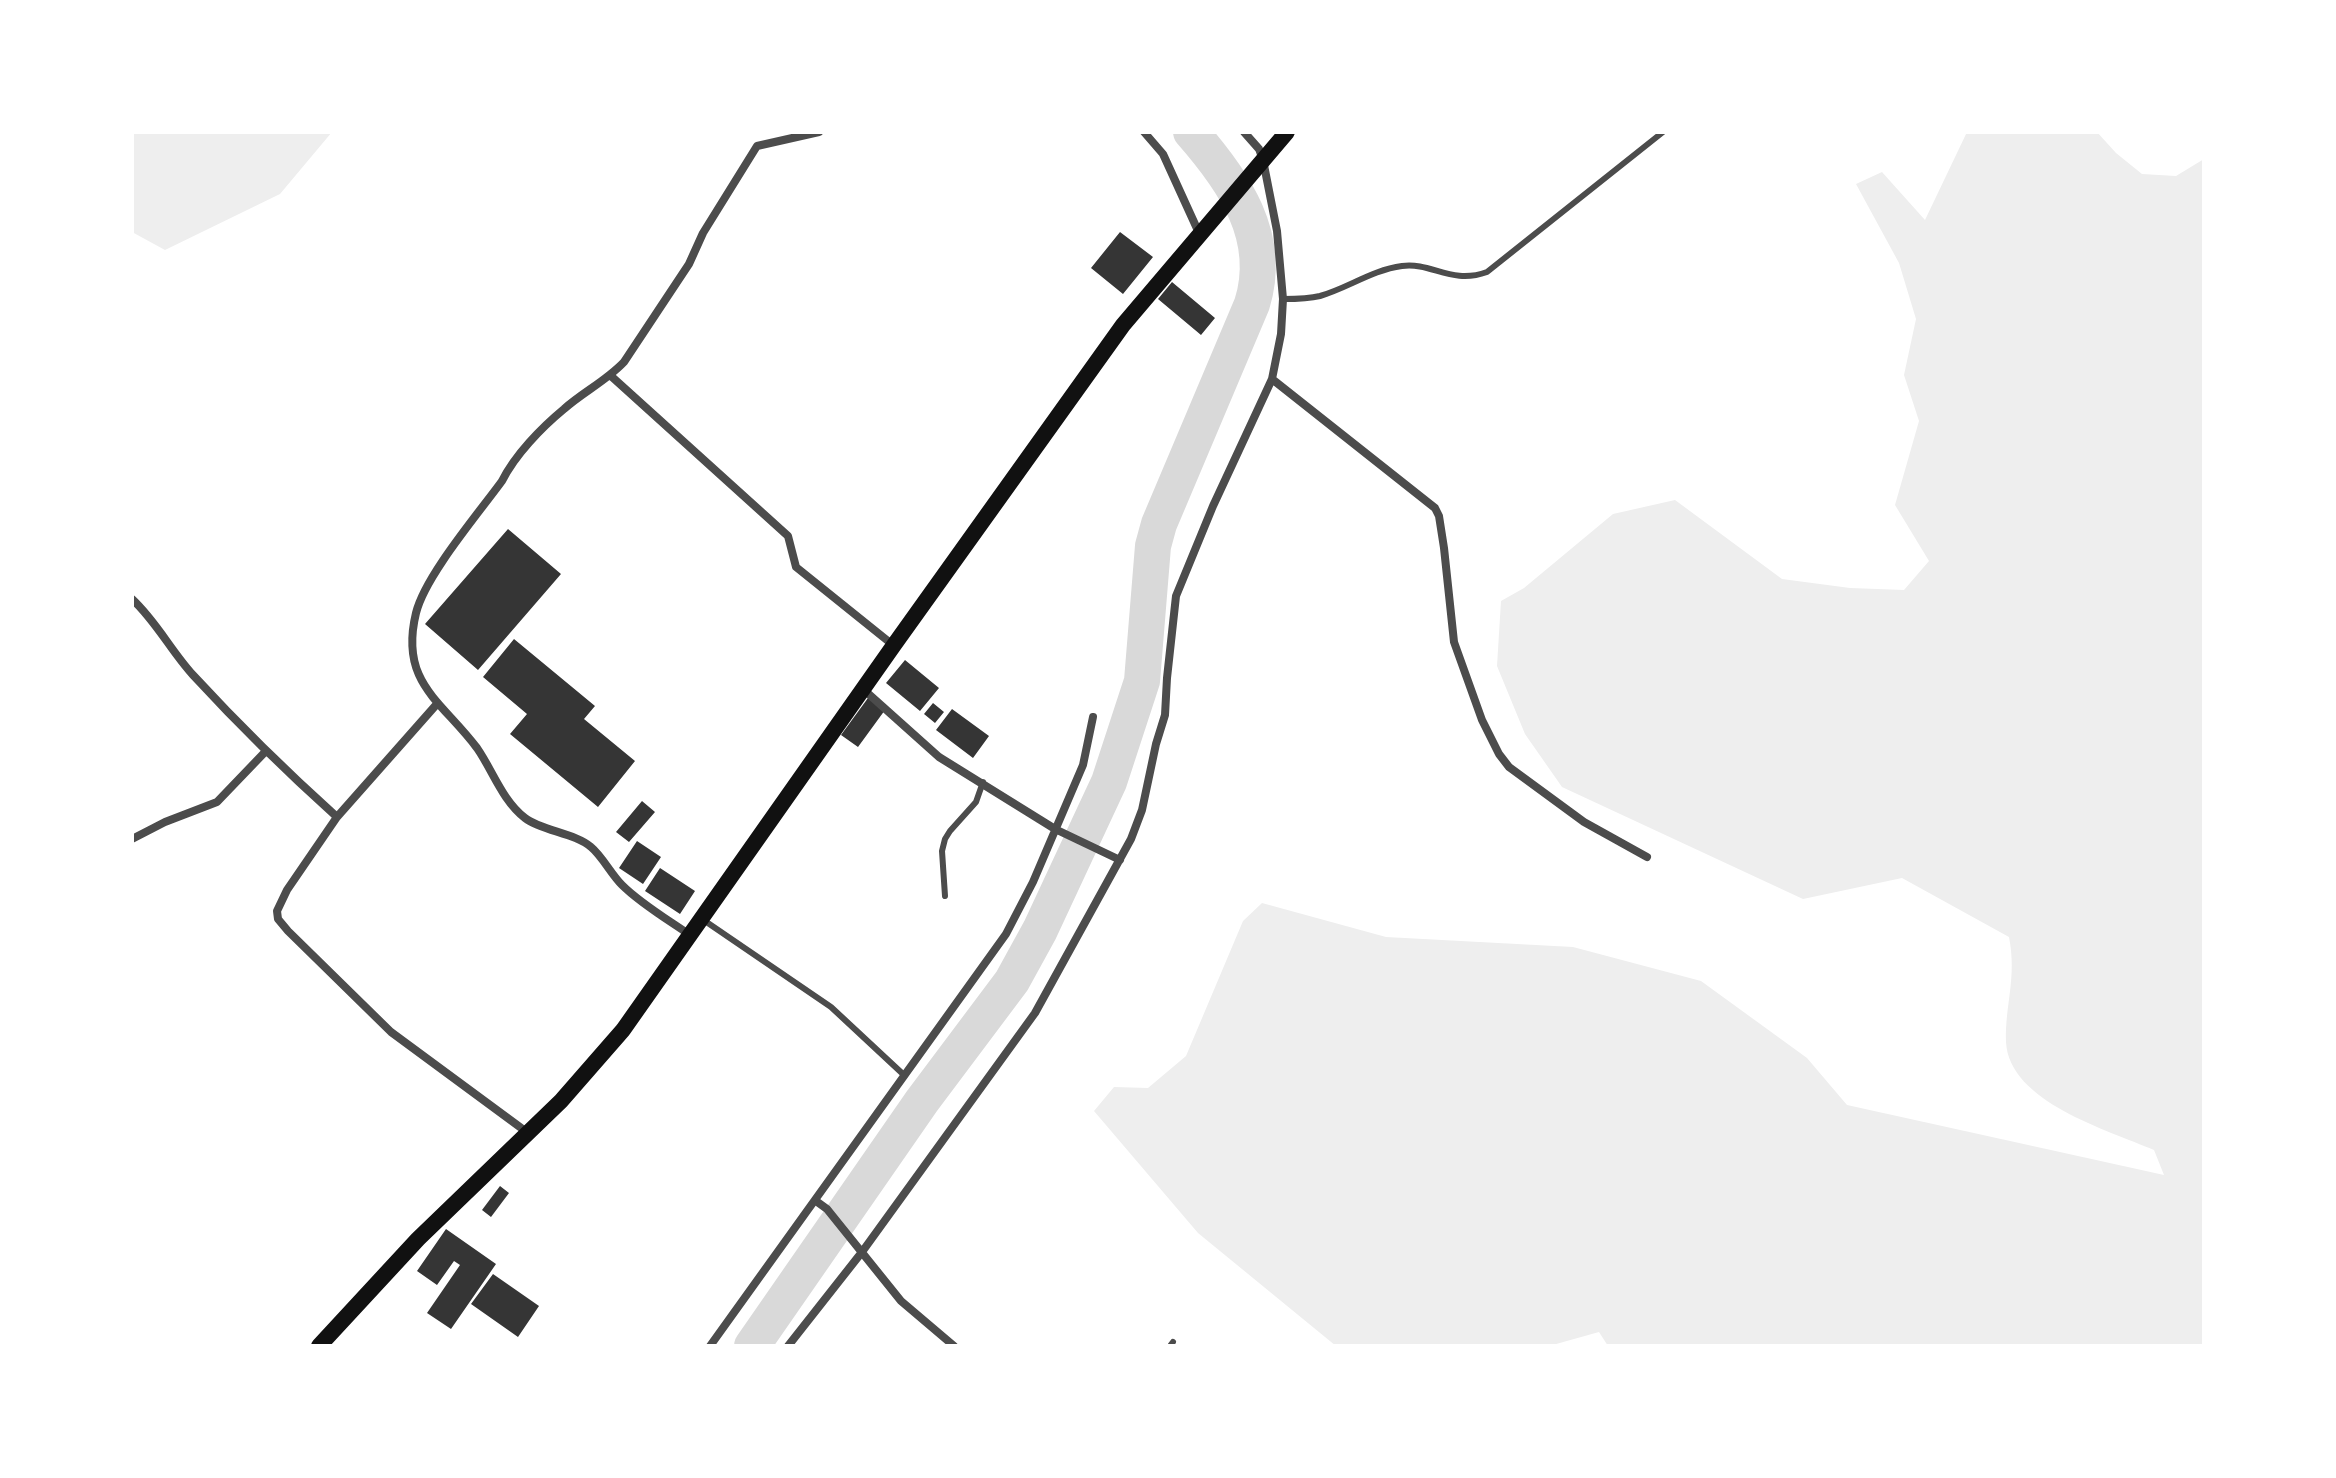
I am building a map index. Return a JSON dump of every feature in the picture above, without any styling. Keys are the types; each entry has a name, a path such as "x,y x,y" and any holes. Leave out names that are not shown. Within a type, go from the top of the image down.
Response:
{"main road":[{"path":"319,1346 418,1239 529,1134 598,1062 650,994 1123,325 1287,132"}],"street":[{"path":"691,935 622,885 591,847 526,819 504,795 475,746 436,705 419,674 412,638 416,612 425,587 516,459 564,409 611,376 624,362 689,264 703,233 757,146 819,132"},
{"path":"1144,132 1163,154 1204,229"},
{"path":"788,1346 862,1252 1035,1013 1142,810 1165,715 1176,596 1213,506 1272,379 1281,334 1283,299 1277,231 1258,165 1259,149 1244,132"},
{"path":"611,376 788,536 796,567 894,645"},
{"path":"1272,379 1435,508 1444,548 1454,642 1482,720 1509,767 1584,822 1647,857"},
{"path":"132,599 144,610 190,673 265,752 337,817"},
{"path":"863,689 939,757 1055,829 1115,859"},
{"path":"436,705 337,817 287,890 277,911 278,919 391,1032 529,1134"},
{"path":"710,1346 1006,934 1033,882 1083,765 1093,717"},
{"path":"132,839 217,802 265,752"},
{"path":"816,1201 827,1209 901,1301 954,1346"}],"lane":[{"path":"1283,299 1322,296 1373,273 1405,265 1456,277 1471,278 1487,272 1663,132"},
{"path":"945,896 942,851 945,839 976,802 983,782"},
{"path":"702,919 831,1007 904,1075"}],"shaded area":[{"path":"132,132 332,132 280,194 165,250 132,232"},
{"path":"1967,132 2097,132 2142,174 2176,176 2204,159 2204,1346 1608,1346 1599,1332 1549,1346 1336,1346 1198,1233 1094,1111 1114,1087 1148,1088 1186,1056 1243,921 1262,903 1386,937 1573,947 1701,981 1807,1058 1847,1105 2164,1175 2154,1150 2064,1111 2024,1081 2011,1063 2006,1042 2012,965 2009,937 1902,878 1803,899 1562,787 1525,734 1497,666 1501,601 1524,588 1613,514 1675,500 1782,579 1850,588 1904,590 1929,561 1895,505 1919,421 1904,375 1916,319 1899,263 1856,184 1882,172 1925,220"}],"building":[{"path":"1120,232 1153,257 1123,294 1091,268"},
{"path":"1172,282 1215,318 1201,335 1158,299"},
{"path":"508,529 561,574 478,670 425,624"},
{"path":"514,639 595,706 584,719 635,761 598,807 510,734 527,714 483,677"},
{"path":"905,660 939,688 920,711 886,683"},
{"path":"868,698 885,710 858,747 841,735"},
{"path":"933,703 944,712 935,723 924,714"},
{"path":"952,709 989,736 973,758 936,730"},
{"path":"642,801 655,812 629,842 616,832"},
{"path":"637,841 661,857 643,884 619,868"},
{"path":"660,868 695,891 680,914 645,891"},
{"path":"500,1186 509,1193 491,1217 482,1210"},
{"path":"446,1229 496,1264 451,1329 427,1313 460,1265 454,1261 437,1285 417,1271"},
{"path":"493,1274 539,1306 518,1337 471,1304"}],"waterway":[{"path":"752,1346 922,1101 1012,981 1040,930 1109,782 1142,681 1153,546 1159,524 1252,304 1257,279 1257,256 1246,211 1222,170 1191,132"}]}
